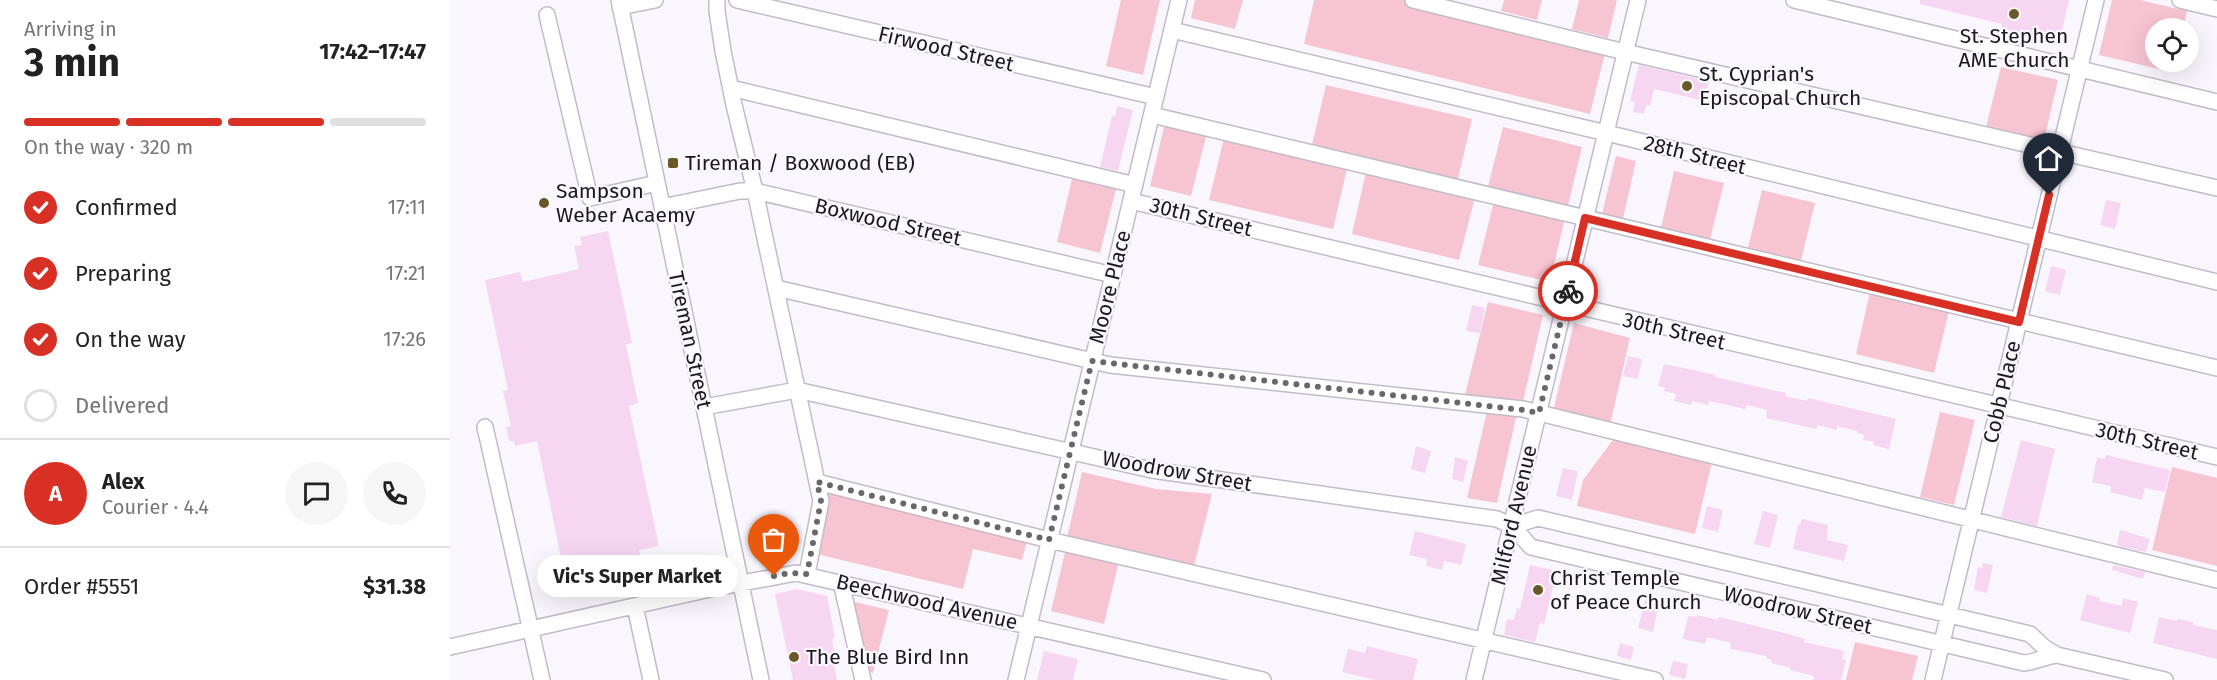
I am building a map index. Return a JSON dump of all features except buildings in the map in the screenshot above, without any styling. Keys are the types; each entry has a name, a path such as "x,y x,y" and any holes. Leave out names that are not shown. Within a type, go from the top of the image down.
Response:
{"street":[{"path":"619,3 655,0"},
{"path":"717,0 731,88 821,501 807,574"},
{"name":"Firwood Street","path":"737,0 1156,97"},
{"name":"Moore Place","path":"1016,680 1179,0"},
{"path":"1413,0 1625,52 2217,188"},
{"name":"Milford Avenue","path":"1474,680 1638,0"},
{"path":"1794,0 2217,102"},
{"name":"Cobb Place","path":"1933,680 2096,0"},
{"path":"2180,0 2217,9"},
{"name":"Tireman Street","path":"619,3 760,680"},
{"path":"547,15 590,198 657,183"},
{"name":"28th Street","path":"1172,30 2217,282"},
{"path":"731,88 1135,185"},
{"path":"1152,115 2217,368"},
{"name":"Boxwood Street","path":"662,207 740,191 755,191 1113,274"},
{"name":"30th Street","path":"1131,201 2217,457"},
{"path":"776,288 1092,361 1539,413 2217,580"},
{"name":"Woodrow Street","path":"704,407 797,390 1152,470 1497,519 1512,526 1531,547 2024,663 2032,663 2046,656 2057,655"},
{"path":"485,427 542,680"},
{"path":"817,482 1049,540 1655,680"},
{"name":"Woodrow Street","path":"1512,526 1538,518 2030,634 2045,648 2057,655 2164,680"},
{"name":"Beechwood Avenue","path":"450,647 790,573 807,574 1263,680"},
{"path":"841,582 868,679"},
{"path":"635,606 651,680"}],"shaded area":[{"path":"1121,0 1160,0 1143,75 1106,66"},
{"path":"1195,0 1243,0 1235,29 1191,18"},
{"path":"1314,0 1404,0 1606,49 1590,114 1304,44"},
{"path":"1504,0 1542,0 1537,20 1501,11"},
{"path":"1579,0 1617,0 1608,38 1572,29"},
{"path":"2112,0 2140,0 2187,11 2185,18 2145,18 2145,66 2099,55"},
{"path":"2001,67 2058,80 2043,145 1985,131"},
{"path":"1326,85 1472,119 1457,183 1311,149"},
{"path":"1165,123 1207,133 1191,196 1150,186"},
{"path":"1503,127 1582,147 1567,210 1487,190"},
{"path":"1224,138 1347,169 1333,229 1209,200"},
{"path":"1616,156 1636,161 1622,223 1601,218"},
{"path":"1674,171 1724,183 1709,244 1660,232"},
{"path":"1366,172 1475,197 1459,260 1352,234"},
{"path":"1072,179 1116,189 1100,253 1057,242"},
{"path":"1762,190 1815,203 1800,265 1747,252"},
{"path":"1494,201 1565,218 1550,282 1478,265"},
{"path":"1870,292 1949,311 1934,373 1856,354"},
{"path":"1488,302 1543,315 1522,406 1464,399"},
{"path":"1574,323 1630,338 1610,425 1553,412"},
{"path":"1487,411 1517,413 1497,503 1467,498"},
{"path":"1940,412 1975,420 1954,505 1920,497"},
{"path":"1613,440 1712,462 1695,534 1577,506 1583,480"},
{"path":"2172,467 2217,478 2217,566 2152,550"},
{"path":"1082,472 1156,489 1212,494 1194,566 1067,538"},
{"path":"827,490 1028,538 1022,560 973,549 963,589 812,553"},
{"path":"1066,548 1119,561 1104,624 1051,611"},
{"path":"850,601 889,610 873,673 865,670"},
{"path":"1855,642 1918,656 1912,680 1846,680"}],"way so far":[{"path":"774,576 790,573 807,574 821,501 817,482 1049,540 1092,361 1110,365 1539,413 1568,291"}],"place":[{"name":"St. Stephen AME Church","path":"2014,14"},
{"name":"St. Cyprian's Episcopal Church","path":"1687,86"},
{"name":"Tireman / Boxwood (EB)","path":"673,163"},
{"name":"Sampson Weber Acaemy","path":"544,203"},
{"name":"Vic's Super Market","path":"774,576"},
{"name":"Christ Temple of Peace Church","path":"1538,590"},
{"name":"The Blue Bird Inn","path":"794,657"}],"route":[{"path":"1568,291 1585,218 2019,322 2049,195"}]}
